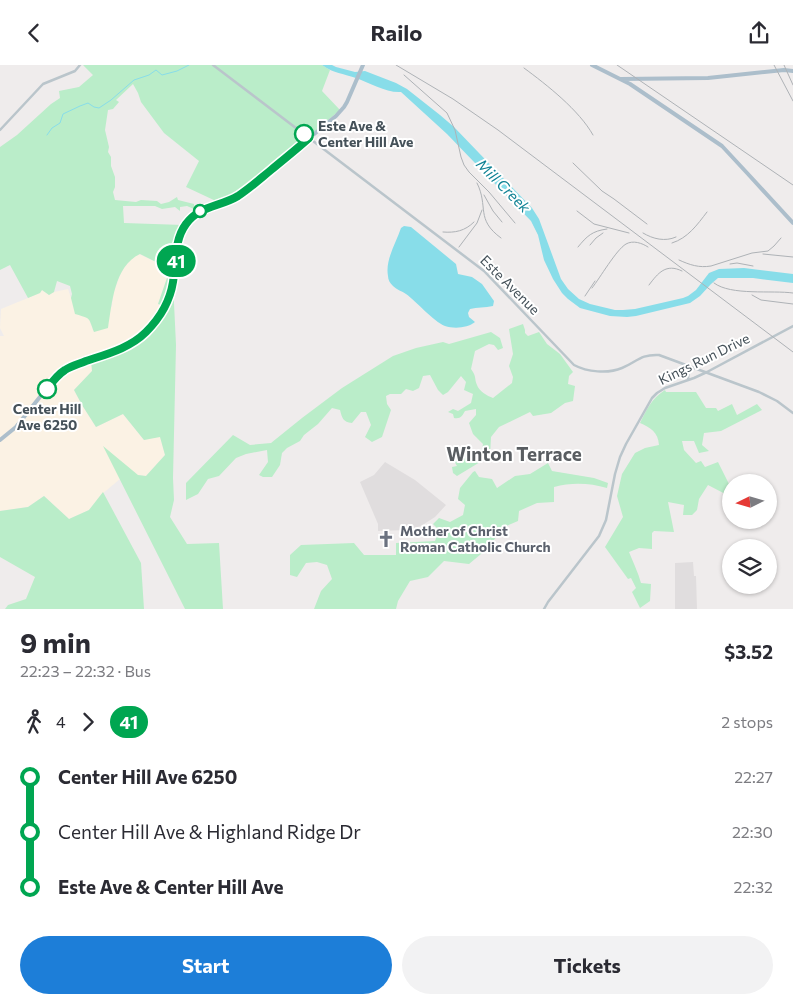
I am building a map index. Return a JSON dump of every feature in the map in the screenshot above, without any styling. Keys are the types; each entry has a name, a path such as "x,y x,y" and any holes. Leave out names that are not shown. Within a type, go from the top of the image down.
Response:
{"main road":[{"path":"592,65 630,84 722,146 793,223"},
{"path":"0,440 16,427 55,378 65,370 125,347 145,333 158,317 168,297 173,282 178,240 188,222 204,209 240,195 341,111 347,102 362,67"},
{"path":"621,79 708,78 784,70 793,71"}],"street":[{"path":"0,129 43,84 75,71 80,65"},
{"name":"Este Avenue","path":"213,65 484,271 574,365 581,369 589,370 616,370 639,358 654,355 666,357 759,392 777,401 793,413"},
{"name":"Kings Run Drive","path":"544,609 599,536 606,520 620,457 655,395 707,372 793,326"},
{"path":"688,380 689,365"}],"shaded area":[{"path":"139,254 158,263 167,278 158,304 164,308 134,342 91,360 92,371 74,390 96,427 123,414 144,440 160,436 165,455 146,476 126,474 101,495 89,510 69,519 44,496 28,507 0,511 0,336 4,336 0,328 1,309 40,293 42,290 49,295 68,289 81,316 86,316 89,319 94,332 112,306 113,294 122,270 133,257"},
{"path":"385,462 415,480 446,505 435,517 421,526 407,530 378,531 378,524 360,482 374,475"},
{"path":"693,562 694,576 696,576 697,609 675,609 675,563"}],"green space":[{"path":"83,65 322,65 330,70 322,91 340,110 245,190 218,202 186,187 199,161 164,133 141,102 133,84 116,100 119,102 113,109 108,110 105,130 109,147 108,152 111,157 111,166 115,177 113,192 115,200 157,201 161,204 177,197 178,200 194,204 194,209 187,206 180,207 180,211 175,207 162,209 155,206 123,206 124,223 183,225 177,236 170,285 161,305 158,304 167,278 158,263 140,254 131,260 120,276 113,297 108,328 94,332 88,319 75,314 70,286 57,281 54,292 49,295 42,290 40,293 28,298 10,265 0,270 0,147 60,98 59,91 79,87 93,75"},
{"path":"173,282 176,345 174,500 170,517 187,544 219,543 223,609 185,609 103,446 138,475 146,476 165,455 160,437 144,440 123,414 96,427 74,390 92,371 91,360 125,347 150,327 165,305"},
{"path":"523,324 525,333 528,336 539,332 547,344 560,354 573,372 569,376 568,384 575,386 573,401 565,403 551,413 533,416 530,412 499,427 491,437 490,456 457,476 453,473 452,467 457,466 449,452 458,447 470,457 482,449 483,444 473,434 469,423 476,415 476,409 465,411 460,418 454,418 453,414 448,412 453,409 458,411 471,403 473,394 464,390 466,382 461,376 448,392 443,395 430,375 423,376 419,388 413,391 406,389 401,394 386,396 387,404 391,410 382,437 372,442 365,437 371,425 366,412 361,412 352,423 343,419 340,410 332,408 300,441 282,453 280,465 272,477 259,475 268,462 267,450 246,454 236,458 219,476 208,479 198,494 186,500 186,483 233,435 250,445 271,443 342,388 393,356 416,348 443,342 449,344 491,332 500,338 503,348 498,350 494,345 489,344 475,351 471,369 478,387 486,395 493,398 512,383 513,377 509,366 513,354 509,329"},
{"path":"665,390 666,392 696,392 706,408 716,408 718,411 732,404 737,415 757,404 762,410 721,431 704,433 702,445 709,451 699,453 694,441 682,441 684,450 696,463 701,461 705,467 718,462 724,474 722,474 722,492 708,485 699,499 697,510 692,515 683,515 684,505 668,502 674,532 654,531 652,533 652,549 639,548 629,552 641,583 651,584 650,601 640,608 632,592 636,588 631,578 628,579 605,547 623,517 617,496 622,474 635,453 645,448 659,445 653,431 640,423 647,409 660,393"},
{"path":"548,463 552,471 594,478 608,483 607,488 581,484 567,484 554,487 554,502 537,503 519,511 518,521 504,527 487,549 469,564 444,561 428,577 410,581 398,601 396,609 314,609 321,591 332,579 327,565 317,562 306,563 297,577 290,575 290,555 301,545 354,543 364,555 396,555 396,543 435,541 439,530 433,524 439,518 450,522 463,515 465,505 458,499 460,488 473,472 475,471 479,477 492,479 497,488 515,476 530,474"},
{"path":"103,492 141,563 144,609 5,609 8,605 26,599 35,577 0,557 0,511 28,507 44,496 69,519 89,510"}],"water":[{"name":"Mill Creek","path":"322,65 332,65 355,72 365,71 396,83 407,89 454,127 532,208 539,219 561,279 579,299 590,304 615,310 635,309 688,296 696,290 709,273 719,269 744,268 793,274 793,283 753,278 718,278 690,303 636,316 610,316 580,308 562,293 553,279 544,260 538,235 531,221 447,134 401,92 384,89 335,72"},
{"path":"404,226 411,227 456,264 458,274 472,277 482,284 494,301 493,306 470,309 469,317 475,322 469,326 449,327 435,320 410,297 396,289 388,279 387,270 401,228"}],"waterway":[{"path":"47,135 52,128 60,123 63,114 88,103 99,108 134,80 149,75 156,70 162,75 189,65"}],"railway":[{"path":"396,65 453,99 498,130 793,352"},
{"path":"617,65 793,185"},
{"path":"774,65 793,101"},
{"path":"784,65 793,85"},
{"path":"524,68 571,107 580,116 593,135"},
{"path":"404,75 447,113 455,130 464,165 515,223"},
{"path":"573,163 602,191 647,224"},
{"path":"477,183 485,219 493,231 501,238"},
{"path":"484,195 502,222"},
{"path":"459,247 477,223 482,210"},
{"path":"577,211 594,224 629,233"},
{"path":"672,243 687,234 707,212"},
{"path":"443,232 460,231 474,222"},
{"path":"578,247 590,235 607,229"},
{"path":"590,245 603,233"},
{"path":"643,233 659,239 676,237"},
{"path":"679,260 695,266 711,266 752,253 768,251 781,238"},
{"path":"592,288 613,258 626,244 632,242 648,247"},
{"path":"763,254 793,257"},
{"path":"730,264 737,263 753,266"},
{"path":"649,285 659,273 667,269 671,268 682,271"},
{"path":"585,296 595,281"},
{"path":"714,283 731,290 793,293"},
{"path":"752,295 761,300 793,304"}],"bus line":[{"name":"41","path":"47,389 58,375 69,367 121,349 145,333 158,317 171,292 178,240 188,222 204,209 230,200 248,189 309,138 304,134"}],"place":[{"name":"Este Ave & Center Hill Ave","path":"304,134"},
{"name":"Center Hill Ave 6250","path":"47,389"},
{"name":"Mother of Christ Roman Catholic Church","path":"386,539"}],"district":[{"name":"Winton Terrace","path":"514,454"}]}
